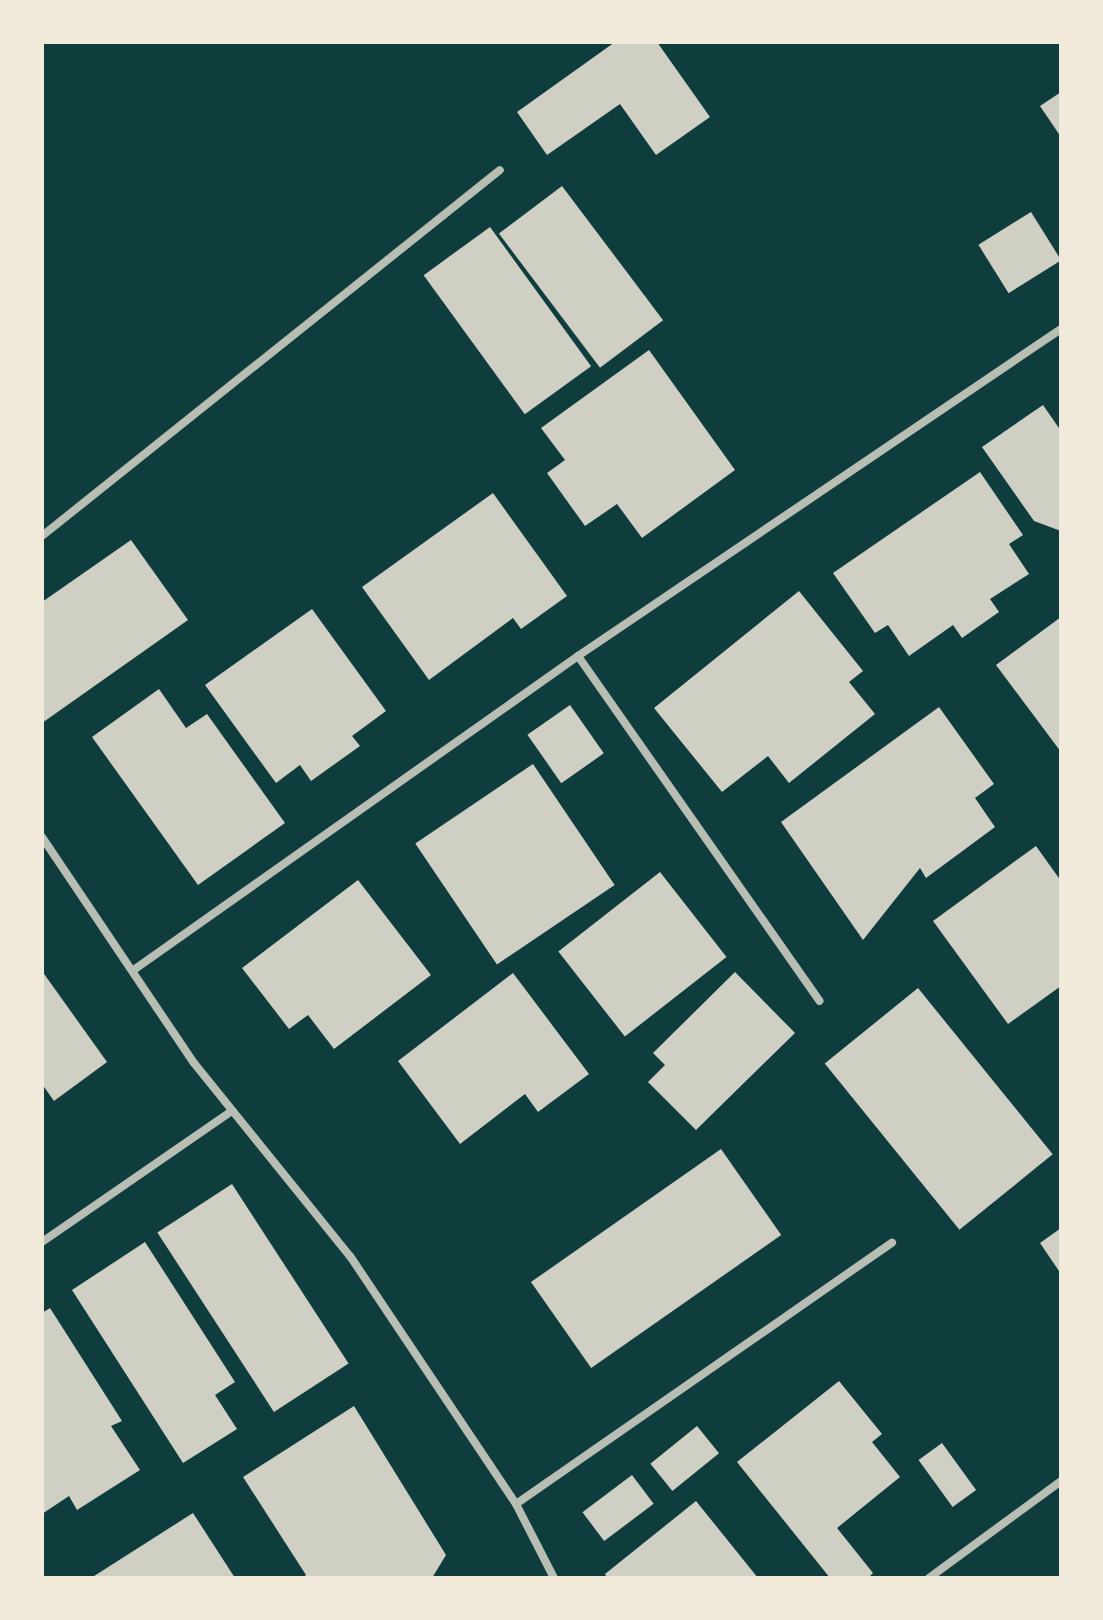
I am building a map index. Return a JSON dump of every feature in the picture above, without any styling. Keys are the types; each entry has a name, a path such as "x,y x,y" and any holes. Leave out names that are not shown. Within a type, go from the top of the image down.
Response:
{"street":[{"path":"42,536 500,170"},
{"path":"135,969 578,656 1061,329"},
{"path":"578,656 820,1001"},
{"path":"42,837 135,969 194,1063 350,1256 516,1504 554,1578"},
{"path":"42,1242 232,1111"},
{"path":"516,1504 892,1243"},
{"path":"929,1578 1061,1481"}],"building":[{"path":"615,42 657,42 710,117 656,155 620,104 547,155 517,112"},
{"path":"1061,92 1061,137 1040,106"},
{"path":"562,186 663,320 600,368 499,234"},
{"path":"1031,212 1061,260 1009,293 978,245"},
{"path":"490,227 591,366 525,414 424,275"},
{"path":"649,350 735,470 642,538 617,504 585,526 547,473 565,460 541,428"},
{"path":"1043,405 1061,431 1061,531 1034,521 982,447"},
{"path":"980,472 1023,535 1009,544 1029,574 990,599 999,612 962,638 953,625 909,656 888,625 875,633 833,573"},
{"path":"493,493 567,596 521,629 513,618 429,680 362,587"},
{"path":"131,540 188,620 42,723 42,602"},
{"path":"799,591 863,671 849,682 875,714 789,783 768,756 722,792 654,708"},
{"path":"312,609 386,711 352,736 360,746 311,781 300,765 276,783 205,685"},
{"path":"1061,617 1061,752 996,665"},
{"path":"159,689 186,728 207,714 285,823 198,885 92,737"},
{"path":"570,705 604,753 561,783 527,735"},
{"path":"939,707 994,784 975,798 995,827 926,878 920,868 863,940 781,822"},
{"path":"533,764 615,885 497,964 415,843"},
{"path":"1036,846 1061,881 1061,986 1008,1024 933,921"},
{"path":"660,872 726,957 625,1037 558,951"},
{"path":"358,880 431,975 334,1049 308,1015 289,1029 242,968"},
{"path":"42,971 107,1062 54,1101 42,1084"},
{"path":"735,972 795,1033 696,1130 648,1082 665,1065 653,1053"},
{"path":"513,973 589,1074 538,1112 525,1094 460,1144 398,1061"},
{"path":"918,988 1053,1154 959,1230 825,1064"},
{"path":"721,1149 781,1235 591,1368 531,1282"},
{"path":"232,1184 349,1363 274,1412 157,1232"},
{"path":"1061,1228 1061,1274 1040,1243"},
{"path":"145,1242 235,1382 215,1395 237,1429 183,1463 72,1290"},
{"path":"50,1308 122,1421 111,1426 140,1470 77,1510 69,1496 42,1514 42,1313"},
{"path":"839,1381 882,1434 872,1442 900,1477 837,1528 873,1573 868,1578 830,1578 737,1462"},
{"path":"354,1406 446,1555 432,1578 302,1578 306,1575 243,1477"},
{"path":"697,1426 719,1453 672,1491 650,1464"},
{"path":"942,1443 976,1490 953,1507 919,1460"},
{"path":"632,1475 654,1504 604,1541 582,1512"},
{"path":"696,1501 758,1578 607,1578 605,1574"},
{"path":"193,1513 235,1578 91,1578"}]}
